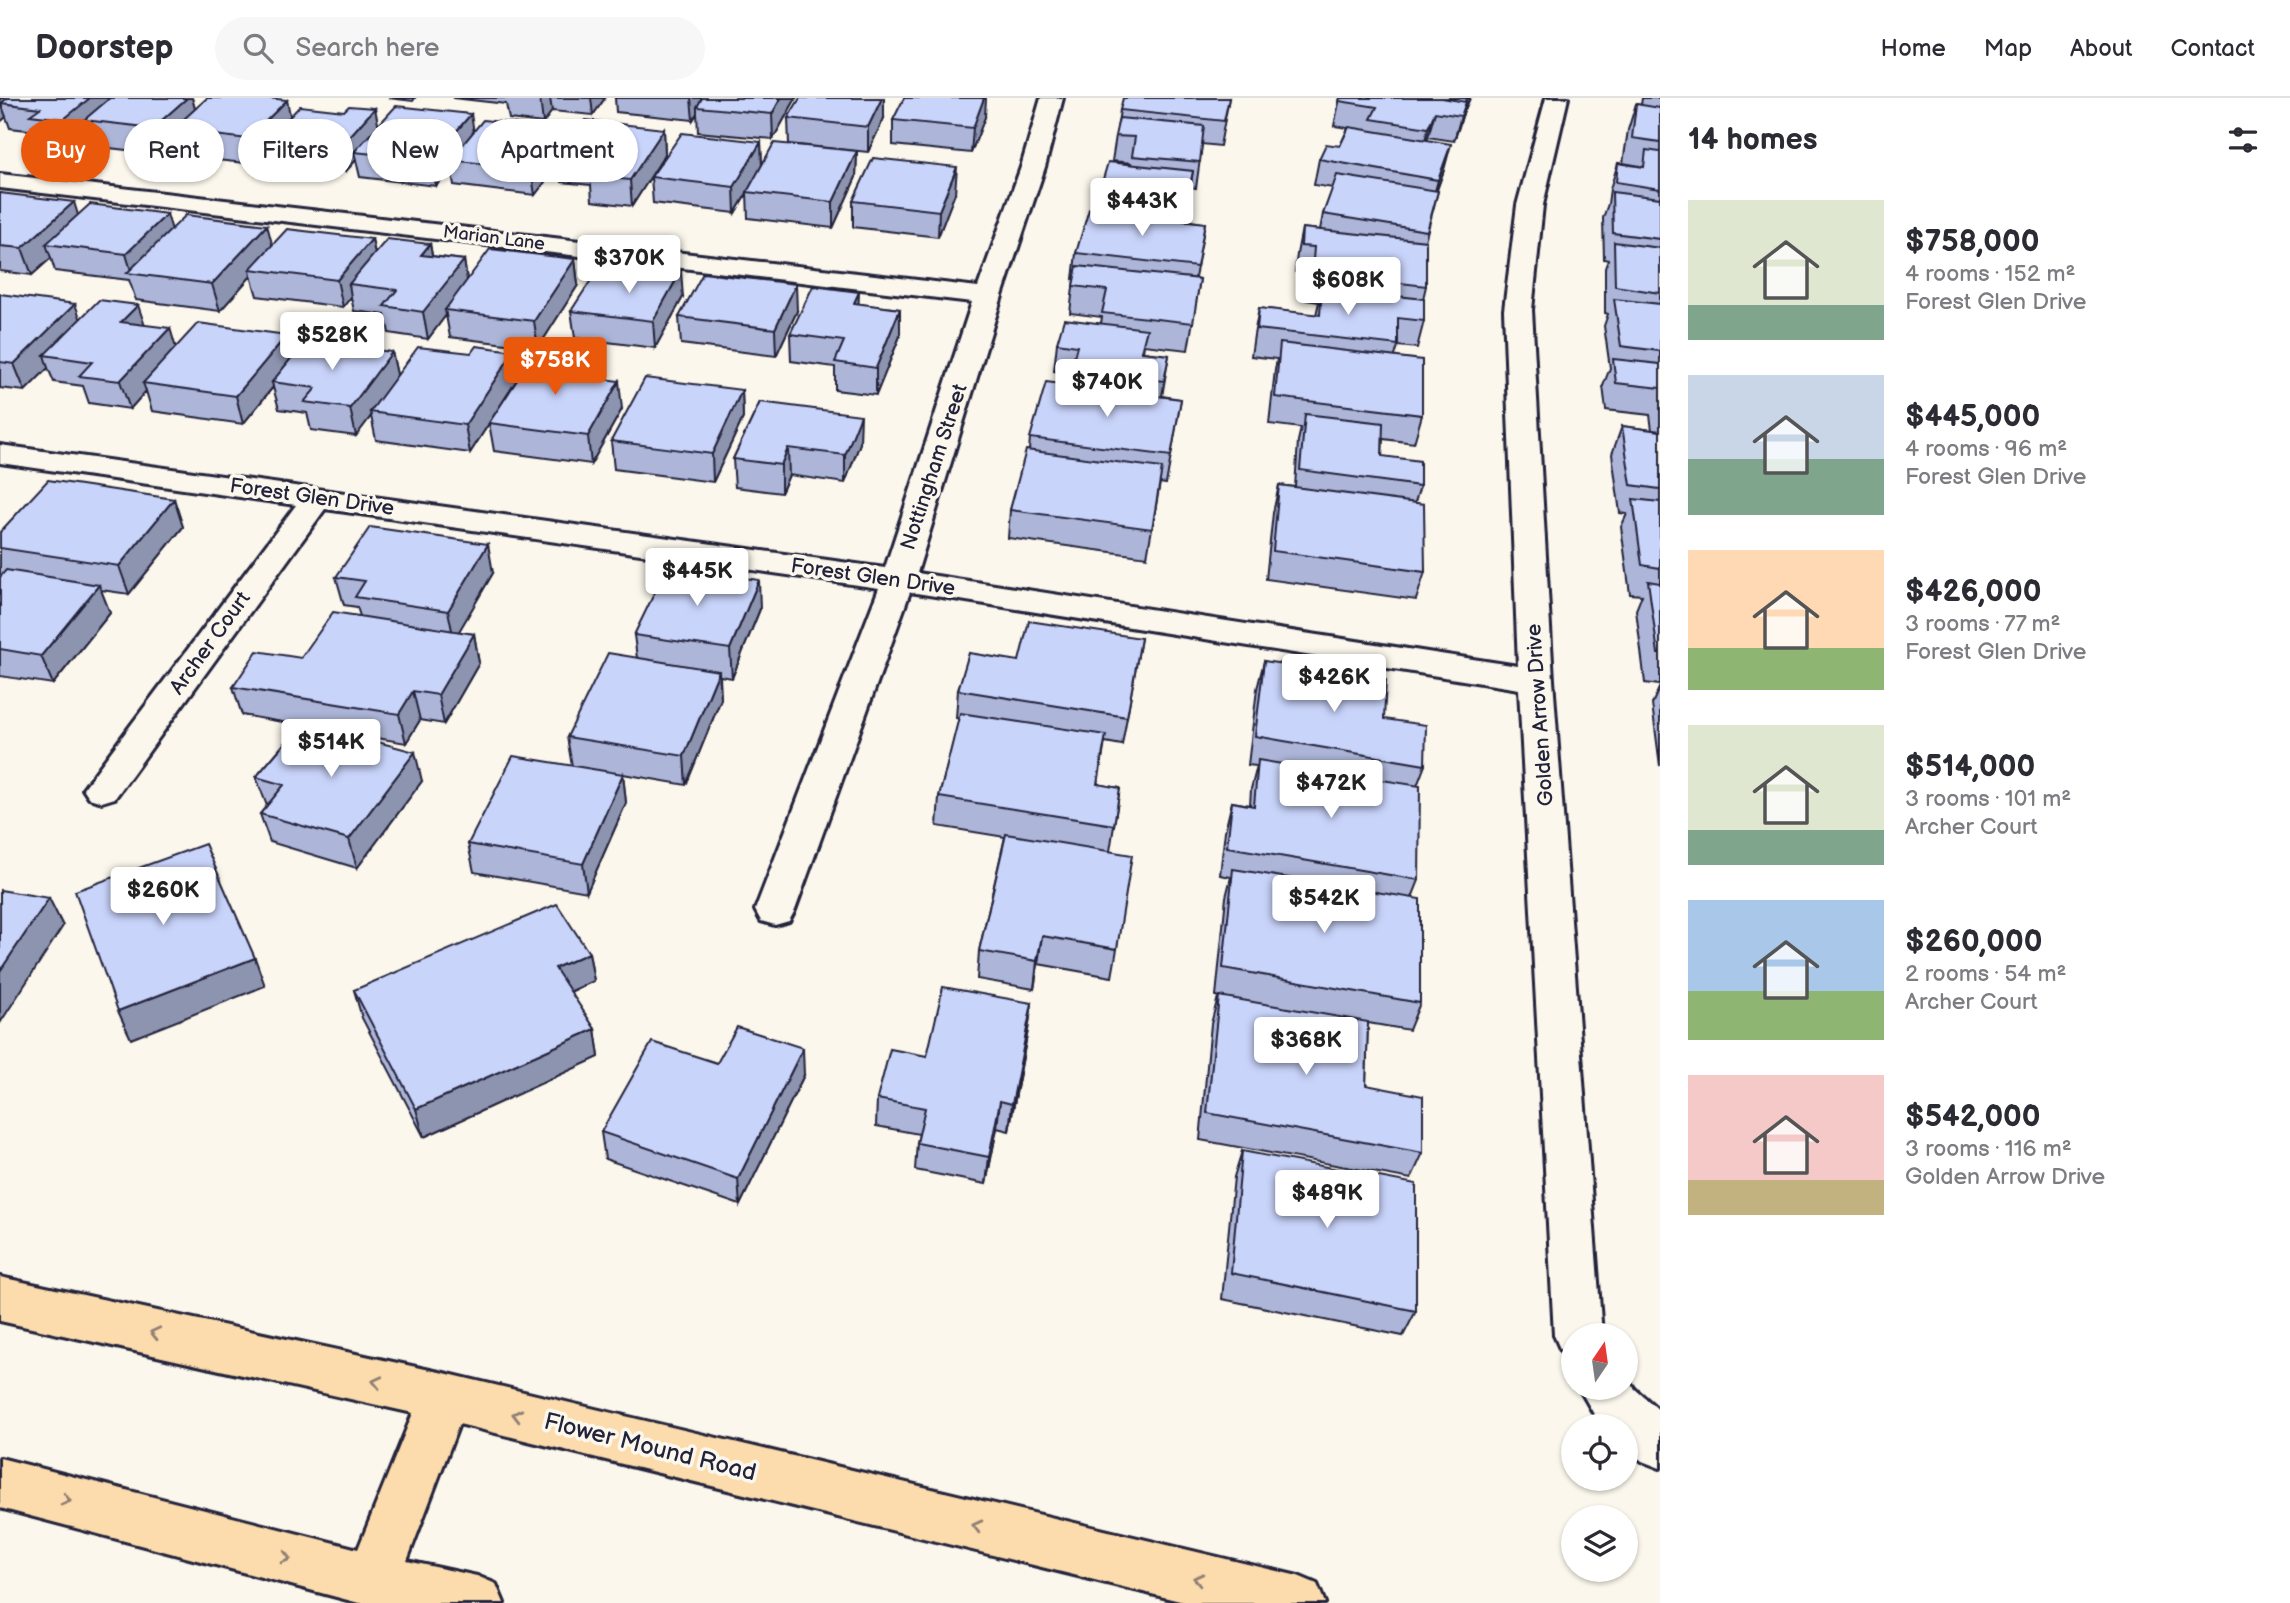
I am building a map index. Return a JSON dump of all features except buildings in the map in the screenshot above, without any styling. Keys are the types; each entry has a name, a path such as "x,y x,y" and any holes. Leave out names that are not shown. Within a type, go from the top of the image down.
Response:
{"main road":[{"name":"Flower Mound Road","path":"0,1298 444,1397 1298,1603"},
{"path":"373,1580 444,1397"},
{"path":"0,1483 373,1580 477,1603"}],"street":[{"name":"Nottingham Street","path":"775,910 898,580 988,296 1033,167 1052,98"},
{"name":"Golden Arrow Drive","path":"1557,98 1530,205 1518,310 1536,680 1577,1323"},
{"name":"Marian Lane","path":"0,181 988,296"},
{"name":"Forest Glen Drive","path":"0,454 898,580 1536,680"},
{"name":"Archer Court","path":"103,789 317,498"},
{"path":"1613,1400 1660,1444"}]}
